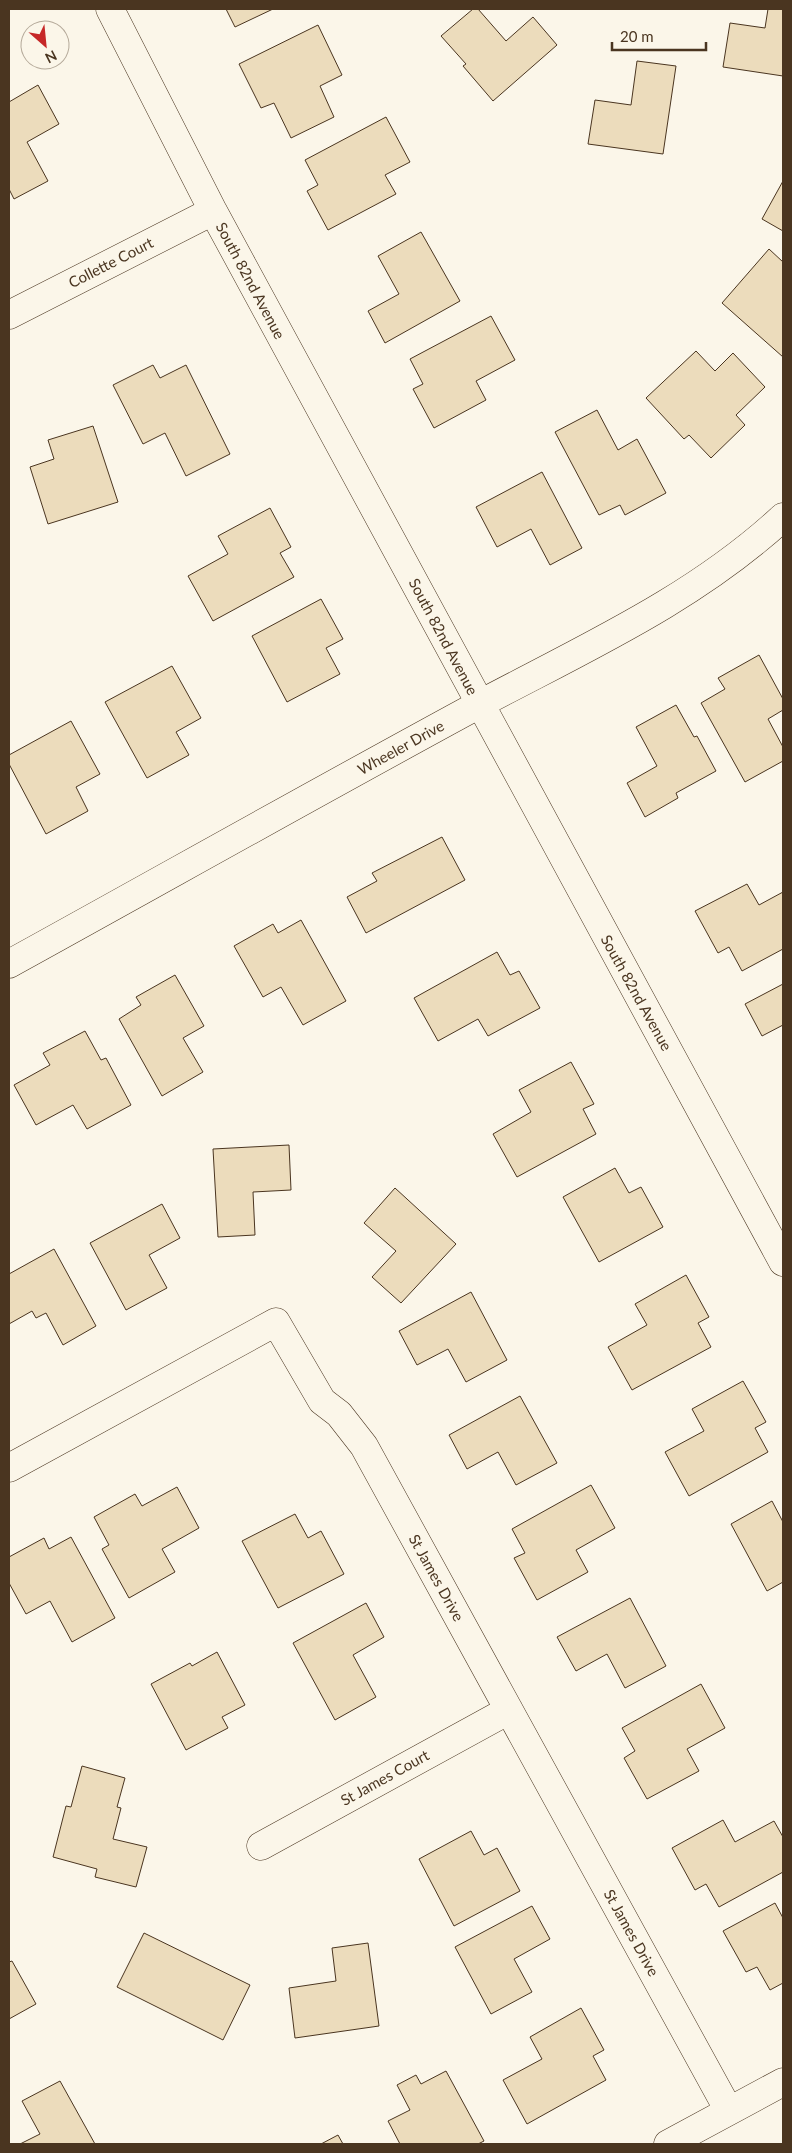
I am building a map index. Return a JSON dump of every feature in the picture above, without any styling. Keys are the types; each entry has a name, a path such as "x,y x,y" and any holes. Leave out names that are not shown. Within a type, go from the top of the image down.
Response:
{"street":[{"name":"South 82nd Avenue","path":"110,9 213,211 783,1262"},
{"name":"Collette Court","path":"9,315 213,211"},
{"name":"Wheeler Drive","path":"9,964 480,704 655,611 724,565 783,517"},
{"name":"St James Drive","path":"9,1468 276,1322 322,1401 339,1414 364,1446 729,2111"},
{"name":"St James Court","path":"261,1846 509,1710"},
{"path":"668,2144 783,2082"}],"building":[{"path":"226,9 273,9 235,27"},
{"path":"473,9 478,9 506,41 533,17 557,45 493,101 463,66 466,64 441,36"},
{"path":"768,9 783,9 783,76 723,67 730,23 765,28"},
{"path":"318,25 342,75 320,86 334,117 291,138 274,103 261,108 239,64"},
{"path":"637,61 676,66 663,154 588,144 595,100 631,105"},
{"path":"38,85 59,124 27,142 48,181 14,199 9,189 9,102"},
{"path":"386,117 410,162 385,175 396,194 328,230 307,191 318,185 305,160"},
{"path":"783,181 783,231 762,219"},
{"path":"421,232 460,301 385,343 368,311 399,294 378,256"},
{"path":"769,249 783,262 783,357 722,303"},
{"path":"491,316 515,360 476,381 486,400 434,428 413,389 423,384 410,359"},
{"path":"696,351 715,371 733,353 765,387 736,415 745,425 711,458 689,435 684,439 646,398"},
{"path":"153,365 160,378 186,365 230,454 186,476 165,433 143,444 113,385"},
{"path":"597,410 618,450 637,439 666,493 625,515 620,505 599,515 555,432"},
{"path":"93,426 118,502 48,524 30,467 54,459 48,440"},
{"path":"542,472 582,548 550,565 531,529 497,547 476,507"},
{"path":"270,508 291,547 280,553 294,577 213,621 188,576 228,554 218,536"},
{"path":"321,599 343,639 326,648 340,674 287,702 252,636"},
{"path":"759,655 783,699 783,710 768,719 783,747 783,761 745,782 701,703 725,689 718,678"},
{"path":"172,666 201,718 176,732 189,755 147,778 105,702"},
{"path":"676,705 694,737 697,736 716,771 676,793 678,798 645,817 627,783 657,766 636,727"},
{"path":"71,721 100,774 76,787 88,811 46,834 9,764 9,755"},
{"path":"442,837 465,880 366,933 347,897 377,881 372,873"},
{"path":"747,884 759,905 783,892 783,949 742,971 729,947 718,953 695,911"},
{"path":"301,920 346,1001 303,1025 281,987 263,997 234,946 273,924 278,933"},
{"path":"497,952 510,975 519,971 540,1008 488,1036 478,1019 438,1041 414,998"},
{"path":"175,975 204,1026 183,1038 203,1072 162,1096 119,1019 141,1005 136,997"},
{"path":"783,984 783,1025 762,1036 745,1004"},
{"path":"85,1031 101,1060 106,1058 131,1105 87,1129 73,1105 36,1125 14,1085 50,1065 43,1053"},
{"path":"571,1062 594,1104 583,1109 596,1134 517,1177 493,1134 531,1112 519,1090"},
{"path":"289,1145 291,1190 253,1192 255,1235 218,1237 213,1149"},
{"path":"615,1168 629,1193 641,1187 663,1227 599,1262 563,1197"},
{"path":"395,1188 456,1244 401,1303 372,1277 396,1251 364,1223"},
{"path":"162,1204 180,1238 149,1255 167,1288 126,1310 90,1243"},
{"path":"54,1249 96,1326 63,1345 46,1313 36,1318 32,1311 9,1324 9,1274"},
{"path":"686,1275 709,1317 698,1323 711,1347 632,1390 608,1347 647,1325 635,1304"},
{"path":"471,1292 507,1360 466,1382 448,1349 417,1365 399,1331"},
{"path":"743,1381 766,1422 755,1428 768,1452 689,1496 665,1452 704,1431 692,1409"},
{"path":"520,1396 557,1463 516,1485 498,1452 467,1469 449,1435"},
{"path":"591,1485 615,1528 576,1550 588,1572 537,1600 514,1558 525,1553 512,1529"},
{"path":"177,1487 199,1528 162,1549 175,1572 129,1598 102,1549 109,1545 94,1517 135,1494 142,1506"},
{"path":"772,1501 783,1522 783,1582 767,1591 731,1524"},
{"path":"295,1514 308,1538 321,1531 344,1574 278,1608 242,1541"},
{"path":"71,1537 115,1618 72,1642 50,1601 26,1614 9,1583 9,1557 44,1538 49,1549"},
{"path":"630,1598 666,1666 625,1688 607,1654 576,1671 557,1637"},
{"path":"366,1603 384,1637 353,1655 376,1697 335,1720 293,1643"},
{"path":"217,1652 245,1705 222,1717 228,1728 186,1750 151,1684 190,1663 192,1666"},
{"path":"701,1684 725,1728 687,1749 699,1771 647,1799 624,1758 635,1751 622,1728"},
{"path":"82,1766 125,1778 117,1807 121,1808 113,1839 147,1847 136,1887 95,1877 97,1869 53,1857 66,1806 71,1807"},
{"path":"723,1820 735,1842 774,1821 783,1837 783,1872 719,1907 706,1884 695,1890 672,1848"},
{"path":"471,1831 484,1855 497,1848 520,1891 454,1926 419,1859"},
{"path":"775,1903 783,1918 783,1983 770,1990 757,1967 746,1972 723,1931"},
{"path":"532,1906 550,1939 514,1959 532,1992 491,2014 455,1947"},
{"path":"144,1933 250,1985 223,2040 117,1987"},
{"path":"368,1943 379,2026 295,2038 289,1988 336,1981 332,1948"},
{"path":"12,1961 36,2004 9,2019 9,1962"},
{"path":"581,2008 604,2050 593,2056 606,2080 527,2124 503,2080 542,2059 530,2037"},
{"path":"446,2071 484,2141 478,2144 400,2144 388,2121 410,2110 397,2085 416,2075 421,2084"},
{"path":"60,2081 95,2144 20,2144 40,2134 22,2101"},
{"path":"338,2135 343,2144 321,2144"}]}
